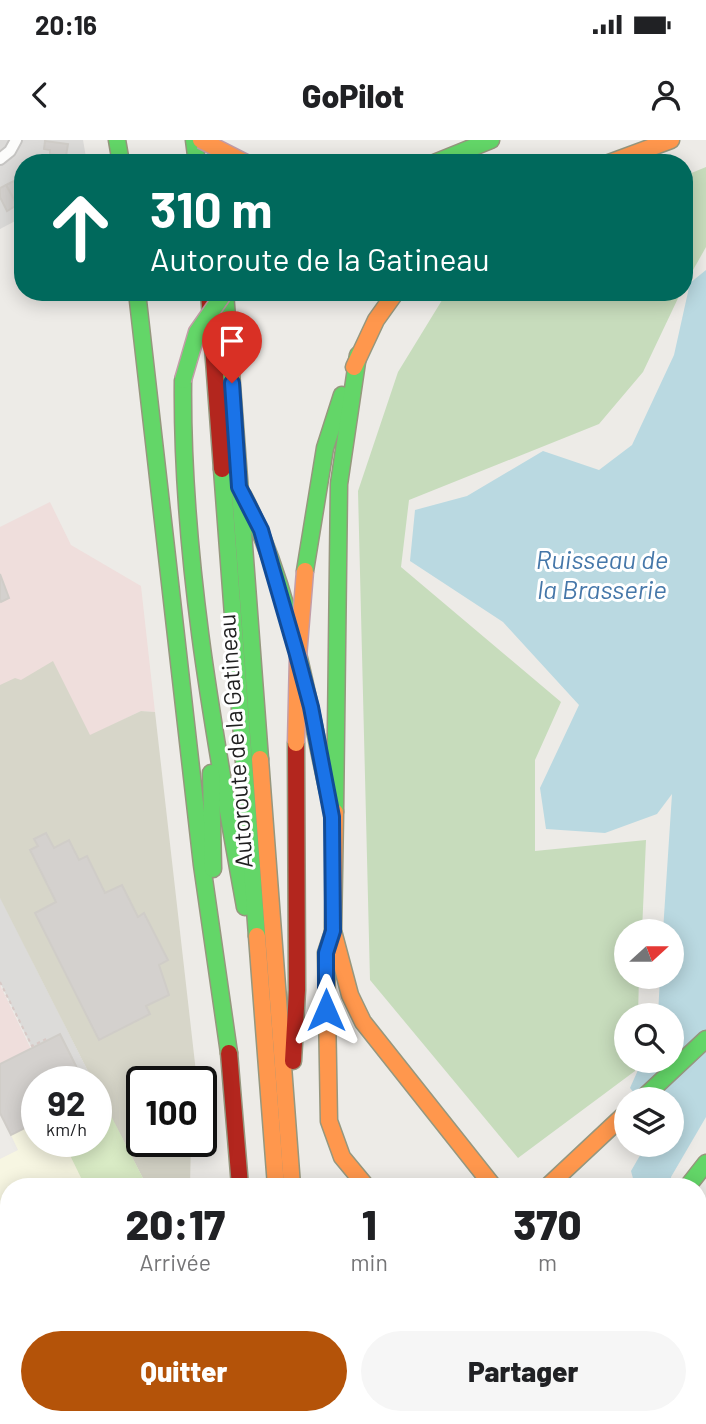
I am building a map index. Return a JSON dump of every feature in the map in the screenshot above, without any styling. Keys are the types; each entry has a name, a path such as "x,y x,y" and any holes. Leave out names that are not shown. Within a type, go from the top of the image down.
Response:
{"main road":[{"path":"201,140 228,154"},
{"path":"456,154 491,140"},
{"path":"633,154 671,140"},
{"path":"137,301 202,865 214,937 236,1114 240,1178"},
{"name":"Autoroute de la Gatineau","path":"210,301 275,1178"},
{"path":"219,301 197,332 183,380 183,455 211,712 232,844 260,982"},
{"name":"Autoroute de la Gatineau","path":"226,301 291,1178"},
{"path":"288,1143 297,990 296,743 298,657 305,571 332,419 358,355 391,301"},
{"path":"358,355 346,421 339,484 338,755 332,817 333,931 350,995 363,1022 487,1178"},
{"path":"239,487 261,530 300,664 332,817"},
{"path":"211,712 214,937"},
{"path":"333,931 326,953 327,1112 342,1157 359,1178"},
{"path":"655,1087 706,1039"},
{"path":"557,1178 614,1124"},
{"path":"694,1178 706,1163"}],"street":[{"path":"0,159 10,152 16,140"}],"path":[{"path":"0,982 32,1046 46,1039"}],"shaded area":[{"path":"0,140 83,140 85,154 14,154 14,222 0,229"},
{"path":"50,502 71,545 141,586 155,712 141,711 0,780 0,527"},
{"path":"53,661 90,735 141,711 155,712 195,1066 126,1066 126,1146 112,1119 112,1066 85,1066 0,898 0,685 15,678 21,680"},
{"path":"0,897 85,1066 21,1066 21,1130 11,1135 0,1113 0,1064 32,1048 0,982"},
{"path":"0,985 31,1049 0,1064"},
{"path":"112,1118 126,1145 126,1157 132,1157 143,1178 0,1178 0,1159 18,1150 11,1135 21,1130 21,1157 112,1157"},
{"path":"132,1157 191,1157 190,1178 143,1178"}],"green space":[{"path":"706,167 706,247 693,270 693,172"},
{"path":"441,301 677,301 643,372 599,424 409,500 401,567 561,702 535,760 535,851 646,840 643,919 614,919 614,989 639,989 638,1003 614,1003 614,1073 632,1073 518,1158 370,980 358,491 398,372"},
{"path":"112,1118 126,1145 126,1157 132,1157 143,1178 81,1178 71,1157 112,1157"}],"water":[{"name":"Ruisseau de la Brasserie","path":"706,270 706,1117 684,1155 684,1087 630,1087 637,1073 684,1073 684,1003 659,1003 659,989 684,989 684,919 664,919 672,794 657,814 605,833 546,829 540,788 579,705 503,622 410,561 415,510 467,496 543,451 599,470 632,445 674,355 686,301 693,301 693,281"},
{"name":"Ruisseau de la Brasserie","path":"639,1157 683,1157 671,1178 633,1178 631,1171"}],"building":[{"path":"45,141 68,144 66,154 50,154 50,150 44,149"},
{"path":"14,181 14,200 6,185"},
{"path":"6,185 14,200 14,207 7,211 0,197 0,188"},
{"path":"0,574 9,598 1,602 0,600"},
{"path":"46,833 54,848 69,840 79,860 87,856 105,893 122,885 138,917 144,913 168,960 159,965 169,995 146,1006 150,1014 99,1040 35,913 56,902 30,850 38,846 34,839"},
{"path":"60,1034 76,1066 21,1066 21,1130 11,1135 0,1113 0,1064"}],"traffic: fast":[{"path":"117,140 119,154"},
{"path":"194,140 196,154"},
{"path":"456,154 491,140"},
{"path":"138,301 202,865 229,1053"},
{"path":"183,380 197,332 219,301"},
{"path":"226,301 260,759"},
{"path":"335,812 339,484 358,355"},
{"path":"183,380 187,513 194,579 211,711 245,907"},
{"path":"305,571 325,448 342,395"},
{"path":"222,469 257,936"},
{"path":"243,495 259,530 285,603 328,792"},
{"path":"211,773 213,869"},
{"path":"655,1087 706,1039"},
{"path":"694,1178 706,1163"}],"traffic: slow":[{"path":"201,140 228,154"},
{"path":"633,154 671,140"},
{"path":"354,367 376,320 390,301"},
{"path":"296,743 298,657 305,571"},
{"path":"260,759 291,1178"},
{"path":"335,812 333,931 350,995 363,1022 487,1178"},
{"path":"333,932 326,953 329,1121 342,1157 359,1178"},
{"path":"257,936 275,1178"},
{"path":"557,1178 614,1124"}],"traffic: jam":[{"path":"210,301 222,469"},
{"path":"293,1061 297,990 296,743"},
{"path":"229,1053 239,1178"}],"route":[{"path":"232,383 239,487 261,530 296,651 311,707 332,817 333,931 326,953 326,1010"}]}
